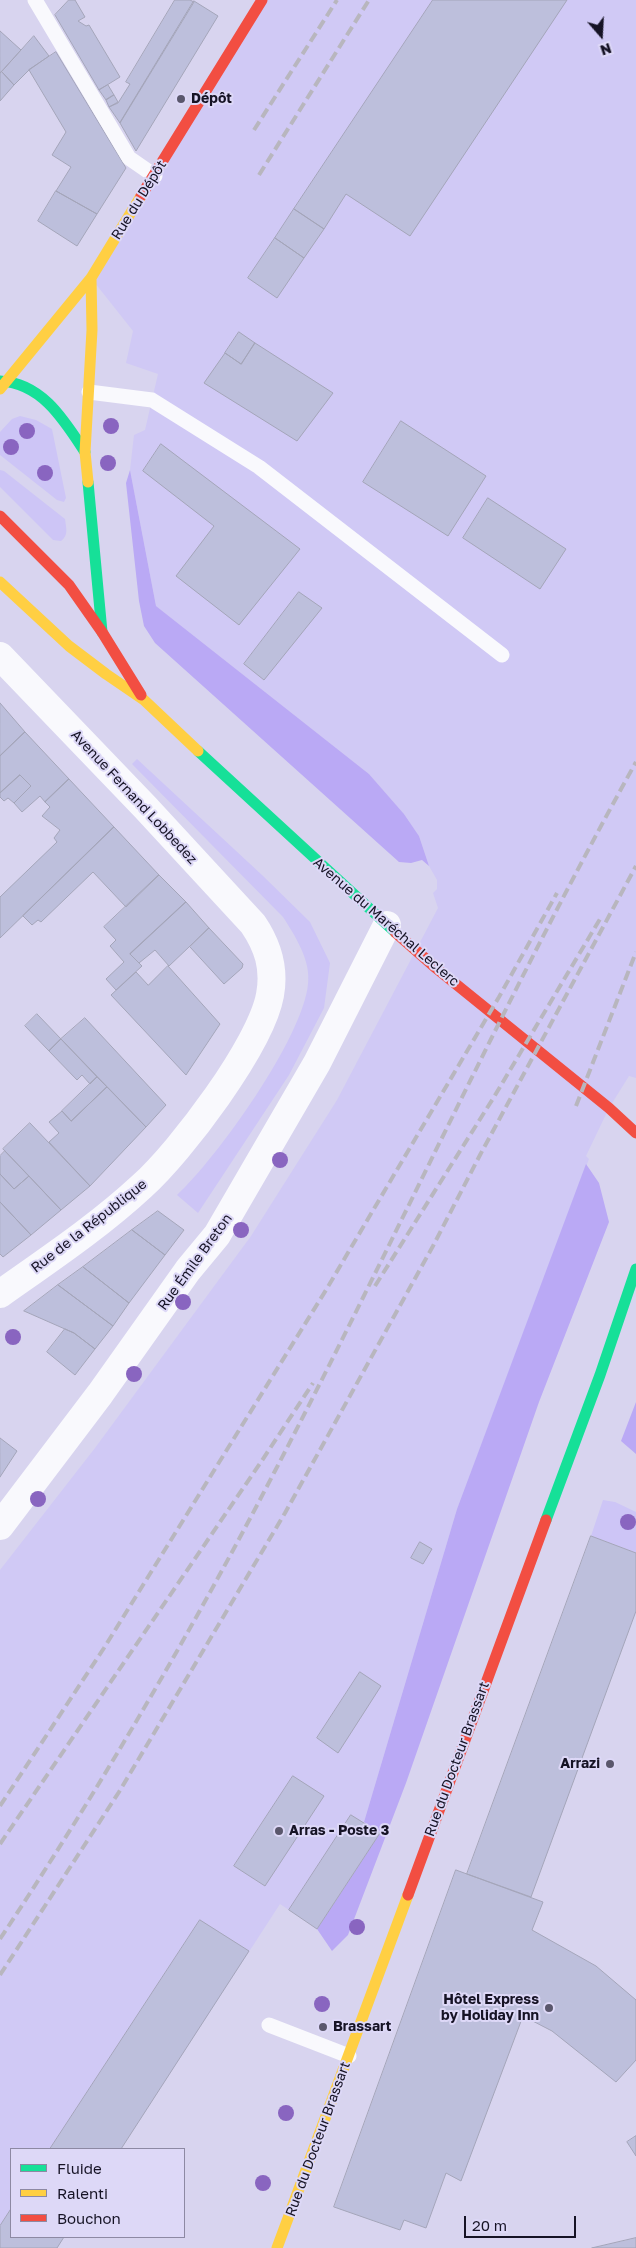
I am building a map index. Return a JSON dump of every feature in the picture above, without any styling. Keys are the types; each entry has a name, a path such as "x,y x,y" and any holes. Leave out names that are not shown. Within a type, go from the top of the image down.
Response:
{"main road":[{"name":"Rue du Dépôt","path":"0,389 5,380 92,278 262,0"},
{"path":"92,278 92,330 85,452 102,632"},
{"path":"5,380 36,391 62,415 85,452"},
{"name":"Avenue du Maréchal Leclerc","path":"0,516 69,586 102,632 144,700"},
{"name":"Avenue du Maréchal Leclerc","path":"0,582 30,612 107,677 144,700 387,925 609,1108 636,1133"},
{"name":"Rue du Docteur Brassart","path":"277,2248 600,1375 636,1269"}],"street":[{"name":"Avenue Fernand Lobbedez","path":"0,656 152,815 253,924 265,941"},
{"name":"Rue Émile Breton","path":"0,1526 100,1394 188,1270 217,1236 318,1063 387,925"},
{"name":"Rue de la République","path":"0,1294 62,1250 144,1185 169,1158 206,1111 250,1044 264,1014 270,995 272,975 265,941"}],"lane":[{"path":"35,0 128,158 155,176"},
{"path":"89,392 152,400 258,467 502,655"},
{"path":"269,2025 349,2056"}],"shaded area":[{"path":"262,0 636,0 636,1078 629,1076 609,1108 586,1156 589,1159 457,1509 364,1822 380,1833 289,1910 280,1904 122,2148 10,2148 10,2238 63,2238 57,2248 0,2248 0,1570 95,1448 251,1236 337,1100 438,908 433,893 437,889 437,880 429,866 419,836 404,814 369,774 156,606 130,470 134,435 145,430 158,374 126,363 133,331 91,278"},
{"path":"20,416 36,420 52,429 66,498 64,502 57,500 0,455 0,432 12,419"},
{"path":"0,470 4,471 65,519 66,534 64,539 61,541 53,540 0,487"},
{"path":"130,470 156,606 369,774 404,814 419,836 429,866 422,860 411,863 399,862 155,643 144,626 139,601 126,483"},
{"path":"137,759 310,922 330,963 324,1008 289,1075 198,1213 177,1195 214,1154 256,1096 275,1065 303,1007 308,984 307,966 305,957 283,917 132,764"},
{"path":"586,1164 599,1183 609,1222 539,1402 406,1783 348,1935 332,1951 317,1929 380,1833 364,1822 457,1509"},
{"path":"636,1402 636,1454 621,1441"},
{"path":"603,1500 615,1502 636,1512 636,1553 591,1536"}],"building":[{"path":"69,0 75,0 85,17 78,21 86,26 89,25 120,77 99,90 55,15"},
{"path":"175,0 190,0 194,2 120,123 109,107 118,103 130,84 126,82"},
{"path":"433,0 567,0 410,236 346,194 324,229 294,209"},
{"path":"194,1 218,16 136,151 120,123"},
{"path":"0,31 21,50 0,73"},
{"path":"34,36 49,56 29,70 14,85 2,72"},
{"path":"56,52 126,168 97,214 56,191 71,167 52,155 66,132 29,70"},
{"path":"2,72 14,85 0,101 0,73"},
{"path":"108,85 114,95 106,100 99,90"},
{"path":"114,95 118,102 109,107 106,100"},
{"path":"56,191 97,214 77,246 38,221"},
{"path":"294,209 324,229 304,258 275,238"},
{"path":"275,238 304,258 277,298 248,278"},
{"path":"239,332 255,343 241,364 225,353"},
{"path":"255,343 333,393 297,441 204,383 225,353 241,364"},
{"path":"401,421 486,476 448,536 363,482"},
{"path":"161,444 300,549 239,625 176,576 214,526 143,471"},
{"path":"488,498 566,549 540,589 463,538"},
{"path":"299,592 322,608 264,680 244,664"},
{"path":"0,703 25,732 0,756"},
{"path":"25,732 69,779 45,802 40,796 22,812 14,803 31,786 20,775 0,793 0,756"},
{"path":"20,775 31,786 14,803 8,798 4,801 0,797 0,793"},
{"path":"69,779 114,827 0,938 0,897 57,842 54,838 60,830 42,816 50,807 45,802"},
{"path":"114,827 159,875 126,907 93,872 41,922 38,920 32,925 23,916"},
{"path":"159,875 186,902 130,954 142,966 116,990 106,979 124,962 110,946 116,940 104,927"},
{"path":"186,902 209,928 169,966 155,950 139,963 130,954"},
{"path":"209,928 243,964 242,968 224,984 190,947"},
{"path":"168,966 220,1024 186,1075 111,995 136,972 148,985"},
{"path":"37,1014 61,1039 49,1051 25,1026"},
{"path":"85,1018 166,1105 146,1127 61,1039"},
{"path":"61,1039 97,1077 90,1084 82,1075 77,1080 49,1051"},
{"path":"97,1077 107,1087 71,1121 62,1111"},
{"path":"107,1087 146,1127 90,1186 49,1142 59,1133 49,1122 62,1111 71,1121"},
{"path":"30,1123 90,1186 61,1210 3,1149"},
{"path":"5,1151 29,1176 14,1189 0,1174 0,1156"},
{"path":"0,1174 14,1189 29,1176 61,1210 31,1235 0,1202"},
{"path":"0,1202 31,1235 3,1257 0,1254"},
{"path":"158,1211 184,1230 165,1255 132,1230"},
{"path":"132,1230 165,1255 129,1303 83,1267"},
{"path":"83,1267 129,1303 113,1326 58,1285"},
{"path":"58,1285 113,1326 95,1349 74,1333 24,1311"},
{"path":"65,1329 74,1333 95,1349 75,1375 47,1352"},
{"path":"0,1438 17,1451 0,1477"},
{"path":"591,1536 636,1553 636,1611 531,1897 467,1874"},
{"path":"420,1542 432,1549 423,1564 411,1558"},
{"path":"360,1672 381,1686 338,1753 317,1738"},
{"name":"Arras - Poste 3","path":"293,1776 324,1796 265,1886 234,1866"},
{"path":"351,1815 380,1833 317,1929 289,1910"},
{"path":"456,1870 543,1902 532,1930 596,1966 636,2000 636,2060 616,2082 552,2031 523,2016 461,2181 446,2173 426,2228 404,2220 400,2230 334,2207"},
{"path":"200,1920 249,1951 122,2148 51,2148"},
{"path":"636,2136 636,2156 627,2142"},
{"path":"10,2211 10,2238 63,2238 57,2248 0,2248 0,2226"},
{"path":"636,2238 636,2248 592,2248"}],"railway":[{"path":"254,130 337,0"},
{"path":"259,175 369,0"},
{"path":"0,1939 74,1825 212,1590 321,1381 542,937 636,762"},
{"path":"0,1975 119,1792 285,1513 433,1246 636,866"},
{"path":"0,1806 104,1648 326,1290 499,997 557,893"},
{"path":"375,1286 494,1097 600,919"},
{"path":"576,1106 636,952"},
{"path":"0,1844 313,1383"}],"traffic: fast":[{"path":"0,381 15,383 28,388 40,396 60,416 85,452"},
{"path":"88,482 102,632"},
{"path":"198,751 395,932"},
{"path":"546,1520 600,1375 636,1269"}],"traffic: slow":[{"path":"0,389 91,278 141,196"},
{"path":"88,482 85,452 92,330 91,278"},
{"path":"0,582 69,646 144,700 198,751"},
{"path":"277,2248 408,1895"}],"traffic: jam":[{"path":"141,196 262,0"},
{"path":"0,516 69,585 102,632 141,695"},
{"path":"395,932 436,968 609,1108 636,1133"},
{"path":"408,1895 546,1520"}],"place":[{"name":"Dépôt","path":"181,99"},
{"name":"Arrazi","path":"610,1764"},
{"name":"Arras - Poste 3","path":"279,1831"},
{"name":"Hôtel Express by Holiday Inn","path":"549,2008"},
{"name":"Brassart","path":"323,2027"}]}
